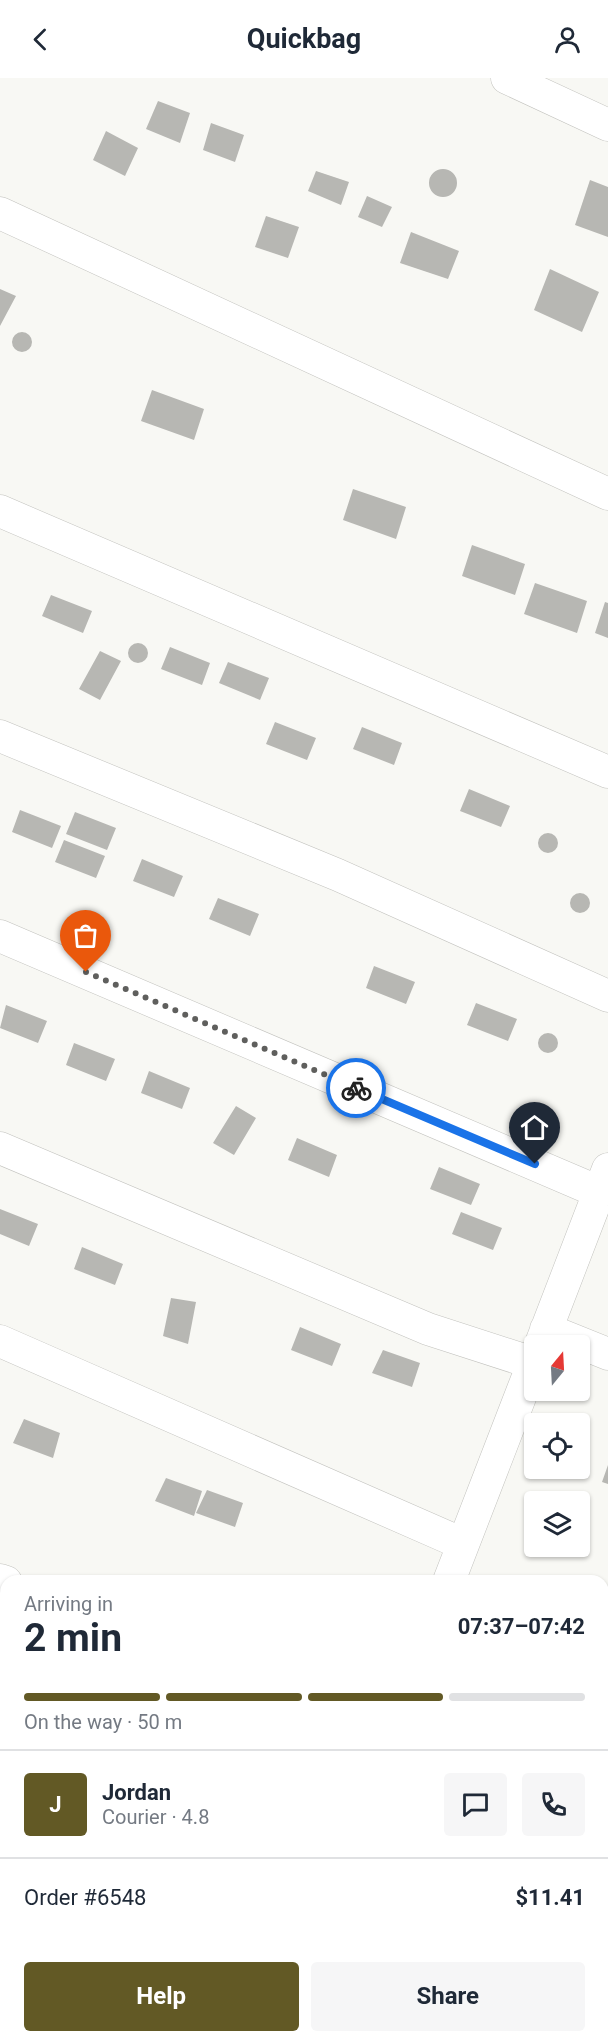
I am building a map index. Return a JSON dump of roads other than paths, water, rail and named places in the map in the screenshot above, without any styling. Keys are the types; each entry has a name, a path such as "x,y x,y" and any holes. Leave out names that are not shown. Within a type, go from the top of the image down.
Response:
{"street":[{"path":"507,78 608,125"},
{"path":"0,213 608,494"},
{"path":"0,511 608,772"},
{"path":"0,736 338,874 608,996"},
{"path":"0,936 604,1180 544,1335"},
{"path":"0,1148 428,1329 524,1359"},
{"path":"0,1341 463,1544"},
{"path":"590,1349 608,1354"},
{"path":"451,1575 524,1388"}]}
